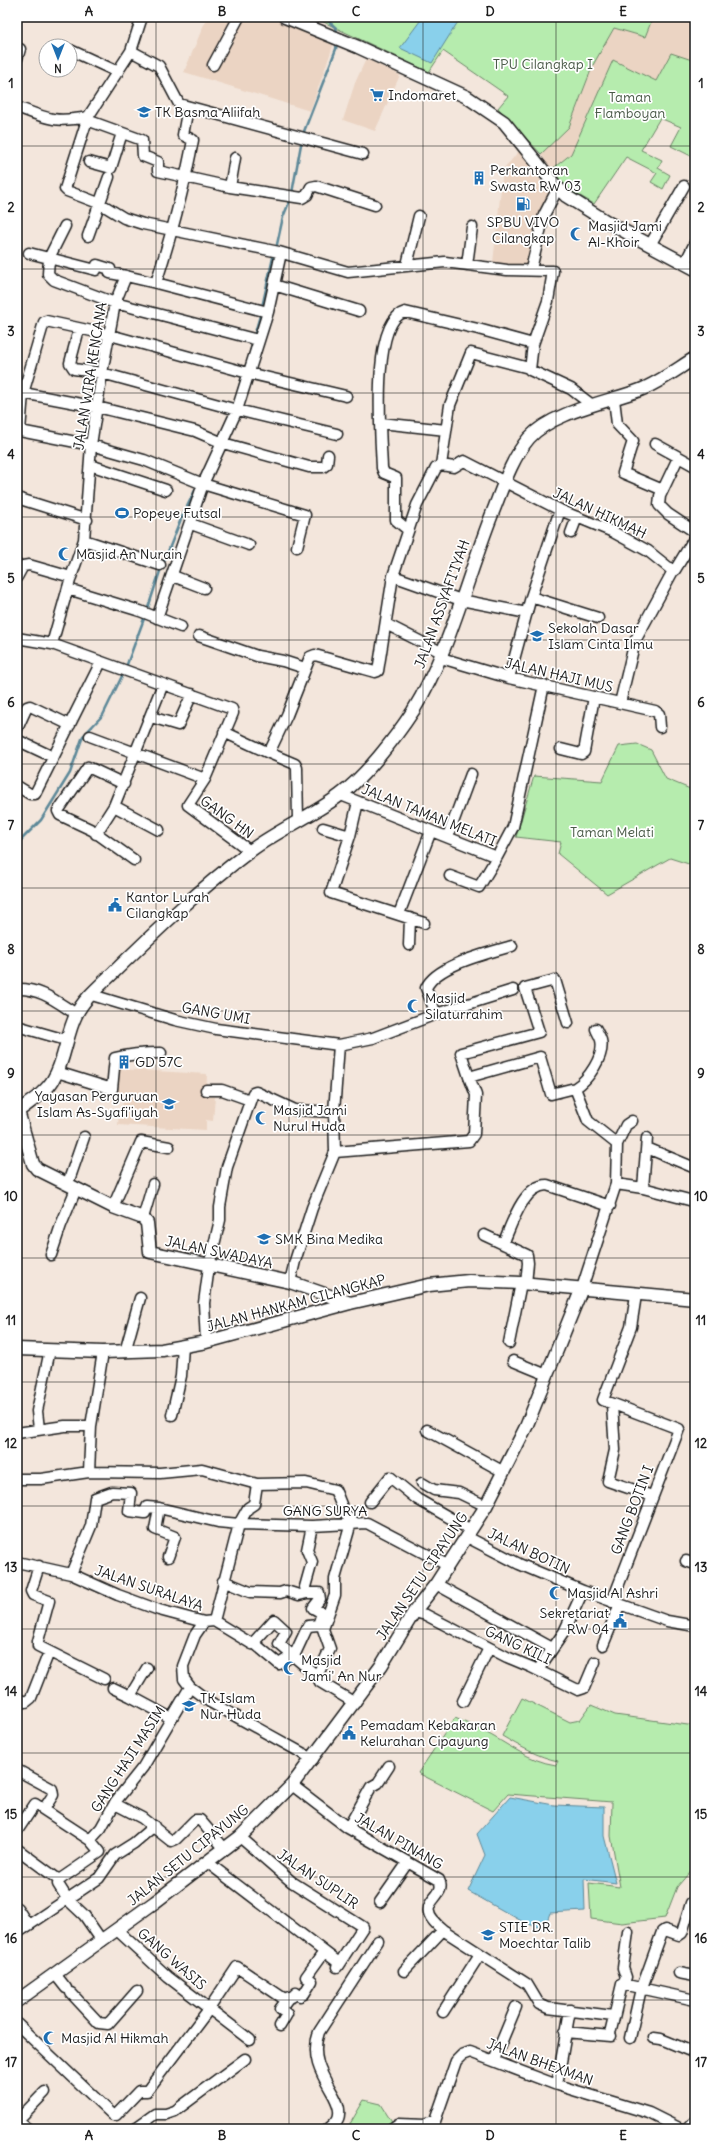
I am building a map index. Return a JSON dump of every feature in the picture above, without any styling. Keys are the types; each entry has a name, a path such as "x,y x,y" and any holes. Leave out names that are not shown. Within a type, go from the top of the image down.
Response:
{"street":[{"path":"142,17 131,51 88,118 66,189 67,191 101,204 124,218 277,252 348,272 445,262 507,270 532,269 553,271 548,301 533,344 530,369"},
{"path":"214,65 239,17"},
{"path":"285,17 343,40 467,97 489,111 514,133 566,196 608,223 690,266 695,243"},
{"path":"131,51 159,66 165,74 179,104 294,137 363,154"},
{"path":"78,54 118,72"},
{"path":"17,107 51,120 66,121 88,118 143,141 143,156 158,162 158,171 230,186 299,197 307,195 311,187 316,186 375,205"},
{"path":"156,283 173,229 186,177 193,140 183,135 188,107"},
{"path":"89,162 111,168 122,133"},
{"path":"230,186 235,158"},
{"path":"88,236 101,204 109,177"},
{"path":"650,245 684,186"},
{"path":"532,269 544,215 558,188"},
{"path":"407,266 419,216"},
{"path":"65,226 50,258 48,276 66,285 116,303 254,339"},
{"path":"467,265 472,227"},
{"path":"158,618 191,524 200,482 220,442 233,409 262,311 274,285 277,252"},
{"path":"29,253 96,270 97,266 110,269 110,273 156,283 262,311"},
{"name":"JALAN WIRA KENCANA","path":"52,644 70,577 84,540 91,445 102,373 116,303 126,276"},
{"path":"274,285 359,311"},
{"path":"408,530 396,520 396,478 384,473 382,468 380,423 381,363 389,326 399,314 405,312 471,327 533,344"},
{"path":"297,547 305,515 200,482 144,460 91,445 20,431 23,393 44,322 110,335 244,371 346,396"},
{"path":"79,329 70,363 74,369 102,373 233,409 337,434"},
{"path":"269,753 287,715 310,657 315,655 375,672 378,670 393,576 417,505 431,476 436,468 441,465 450,405 471,353 530,369 571,389 592,405"},
{"name":"JALAN ASSYAFI'IYAH","path":"17,1111 44,1090 57,1072 66,1040 76,1014 92,995 177,912 250,851 341,795 373,763 402,728 420,700 442,655 477,550 529,438 540,428 592,405 614,399 649,386 695,358"},
{"path":"23,393 97,407 195,431 220,442 309,467 323,467 327,464 328,455"},
{"path":"614,399 617,424 633,441 623,473 663,490"},
{"path":"380,423 446,430"},
{"path":"655,444 695,466"},
{"path":"678,458 659,501 662,509 695,532"},
{"name":"JALAN HIKMAH","path":"441,465 454,467 464,461 560,510 613,532 648,551 673,571"},
{"path":"90,465 166,490"},
{"path":"17,498 86,520"},
{"path":"509,678 527,613 560,510"},
{"path":"571,533 577,517"},
{"path":"191,524 249,545"},
{"path":"620,703 635,641 673,571 695,537"},
{"path":"84,540 160,565"},
{"path":"17,577 23,566 29,565 70,577"},
{"path":"173,576 204,588"},
{"path":"393,576 461,600 527,613"},
{"path":"68,589 143,612 180,627"},
{"path":"532,597 598,618"},
{"name":"JALAN HAJI MUS","path":"386,624 442,655 509,678 655,711 659,714 660,727"},
{"path":"200,636 257,656 283,661 305,668"},
{"path":"17,638 52,644 126,672 232,709 233,713 205,779 90,736"},
{"path":"17,786 30,794 35,794 100,662"},
{"path":"96,834 114,806 124,784 163,684"},
{"name":"JALAN TAMAN MELATI","path":"341,795 431,831 448,836 497,857 513,827 544,685"},
{"path":"151,717 178,726 192,694"},
{"path":"562,749 580,754 584,752 594,697"},
{"path":"17,729 27,707 30,706 70,725"},
{"path":"224,732 295,764 297,768 298,821"},
{"path":"17,740 53,757"},
{"path":"124,784 91,767 86,767 58,809 58,813 96,834 134,860"},
{"path":"448,836 471,774"},
{"name":"GANG HN","path":"205,779 188,805 250,851"},
{"path":"358,802 350,836 331,893 424,923"},
{"path":"114,806 159,830"},
{"path":"323,828 350,836"},
{"path":"399,914 431,831"},
{"path":"450,876 479,887 497,857"},
{"path":"409,945 410,918"},
{"path":"436,1014 426,988 444,970 456,964 512,946"},
{"path":"335,1152 469,1141 474,1134 476,1095 461,1052 539,1032 525,988 554,980 568,1023"},
{"path":"17,989 34,990 44,993 76,1014"},
{"name":"GANG UMI","path":"92,995 175,1020 216,1028 339,1045 373,1038 436,1014 513,990"},
{"path":"17,1026 66,1040"},
{"path":"469,1077 538,1057 551,1094 575,1088 596,1065 601,1051 601,1040 596,1028"},
{"path":"290,1282 312,1208 335,1152 334,1112 339,1045"},
{"path":"57,1072 112,1089 115,1058 124,1058 135,1053 161,1053"},
{"path":"575,1088 588,1121 617,1144"},
{"path":"206,1090 222,1090 250,1100"},
{"path":"206,1342 204,1303 209,1266 220,1220 220,1206 227,1167 253,1093 256,1092 295,1110 334,1112"},
{"path":"17,1111 33,1164 43,1173 113,1207 143,1218 153,1184"},
{"path":"582,1288 616,1184 617,1144 626,1125 632,1121"},
{"path":"51,1255 61,1226 84,1138"},
{"path":"113,1207 141,1142 168,1147"},
{"path":"643,1188 647,1143 695,1168"},
{"path":"616,1184 643,1188 693,1201"},
{"path":"502,1244 522,1202 536,1187 540,1185 547,1185 610,1206"},
{"name":"JALAN SWADAYA","path":"143,1218 147,1223 150,1252 209,1266 290,1282 350,1303"},
{"path":"484,1235 527,1255 528,1264 509,1343"},
{"name":"JALAN HANKAM CILANGKAP","path":"17,1350 125,1352 162,1350 206,1342 350,1303 429,1284 469,1281 524,1283 582,1288 636,1295 695,1299"},
{"name":"JALAN SETU CIPAYUNG","path":"17,2001 117,1930 240,1837 292,1785 355,1703 381,1666 414,1612 436,1584 486,1506 502,1471 526,1427 582,1288"},
{"path":"636,1295 631,1327 603,1397 604,1402 612,1405 615,1445 608,1481 652,1496"},
{"path":"125,1352 140,1298"},
{"path":"172,1415 181,1376 183,1346"},
{"path":"39,1429 37,1410 50,1350"},
{"path":"88,1472 91,1426 104,1352"},
{"path":"513,1361 547,1375"},
{"name":"GANG BOTIN I","path":"603,1645 652,1496 679,1429 612,1405"},
{"path":"17,1433 65,1426 91,1426"},
{"path":"427,1430 502,1471"},
{"path":"17,1479 41,1479 88,1472 160,1473 202,1470 257,1484 306,1483 335,1489 344,1512 354,1523 335,1578 335,1596 323,1629 330,1649 317,1676"},
{"name":"JALAN BOTIN","path":"370,1502 390,1476 417,1499 519,1564 583,1591 667,1621 695,1626"},
{"path":"422,1483 434,1490 459,1493 486,1506"},
{"path":"224,1581 250,1592 280,1593 286,1591 299,1595 308,1592 319,1593 320,1599 313,1608 322,1613 322,1616 318,1625 308,1626 294,1656 279,1664 254,1643 250,1644 209,1622 224,1581 240,1524 248,1508 254,1504 257,1484"},
{"path":"71,1574 91,1526 95,1498 112,1492 130,1492 130,1511 145,1513 147,1507 159,1508 155,1528 175,1537 168,1557"},
{"name":"GANG SURYA","path":"159,1508 218,1522 240,1524 312,1526 354,1523 375,1525 447,1565"},
{"path":"305,1587 312,1562 307,1550 312,1526"},
{"name":"JALAN SURALAYA","path":"17,1562 71,1574 124,1597 209,1622"},
{"path":"39,1566 31,1591 33,1595 49,1601 38,1646 104,1679"},
{"path":"436,1584 552,1648"},
{"path":"538,1670 564,1632 583,1591"},
{"name":"GANG KILI","path":"414,1612 426,1615 489,1648 578,1690 582,1690 595,1662"},
{"path":"254,1643 272,1620 274,1620 286,1631 279,1644 317,1676 320,1682 355,1703"},
{"name":"JALAN SURALAYA","path":"190,1687 184,1679 183,1666 195,1635 209,1622"},
{"path":"463,1701 489,1648"},
{"path":"17,1699 26,1702 31,1698 49,1652"},
{"path":"130,1696 147,1668"},
{"path":"190,1687 210,1702 312,1758"},
{"name":"GANG HAJI MASIM","path":"92,1842 115,1804 143,1767 190,1687"},
{"path":"113,1688 172,1718"},
{"path":"348,1828 371,1787 378,1783 389,1766"},
{"path":"17,1770 52,1789 53,1795 44,1809"},
{"name":"JALAN PINANG","path":"292,1785 348,1828 440,1882 440,1887 428,1912 431,1919 443,1930 527,1984 542,2006 613,2016"},
{"path":"17,1831 35,1804 92,1842 100,1852 59,1880"},
{"path":"115,1804 154,1826 169,1840 174,1841 195,1820 198,1820 224,1848"},
{"path":"17,1933 28,1924 68,1900 102,1876 114,1855 134,1843 154,1826"},
{"name":"JALAN SUPLIR","path":"240,1837 292,1882 363,1927 338,1965 324,1952"},
{"path":"17,1850 59,1880"},
{"path":"207,1862 324,1952 306,1978 312,1981 304,1994 300,1996 296,1993 294,1997 289,1997 280,2009 287,2014 280,2026"},
{"path":"380,1902 408,1862"},
{"path":"59,1880 58,1884 68,1900 84,1916 102,1941"},
{"path":"630,2038 642,1989 662,1932 665,1930 679,1934 682,1933 691,1903 695,1901"},
{"path":"17,1908 28,1924"},
{"name":"GANG WASIS","path":"117,1930 168,1977 250,2040"},
{"path":"404,1971 443,1930"},
{"path":"565,2032 611,2033 613,2016 621,1985 624,1983 626,1977 623,1968 628,1932"},
{"path":"328,2129 338,2120 339,2109 319,2070 316,2060 316,2041 319,2032 378,1941"},
{"path":"443,2012 480,1954"},
{"name":"GANG WASIS","path":"209,2009 238,1967 286,2000"},
{"path":"679,1972 695,1976"},
{"path":"55,1974 99,2023 105,2025 108,2024 137,1992"},
{"path":"624,1983 642,1989 695,2000"},
{"path":"494,2060 516,2007"},
{"path":"17,2024 113,2115 116,2115 139,2090 147,2091 209,2009"},
{"path":"557,2085 570,2010"},
{"path":"654,2038 661,2039 695,2053"},
{"name":"JALAN BHEXMAN","path":"430,2125 435,2121 438,2115 456,2061 462,2055 470,2052 557,2085 649,2113 681,2129 687,2128 695,2121"},
{"path":"134,2129 155,2114 166,2114 175,2111 245,2059"},
{"path":"28,2129 17,2120 45,2092"},
{"path":"391,2129 398,2124 430,2125 440,2129"}],"shaded area":[{"path":"207,17 272,17 334,43 310,111 184,72"},
{"path":"653,17 695,17 695,61 671,54 656,81 613,61 571,154 551,170 541,154 569,127 593,65 614,27 645,37"},
{"path":"366,59 400,75 375,131 343,120 355,83"},
{"name":"SPBU VIVO Cilangkap","path":"519,151 551,195 527,266 493,263 503,170"},
{"name":"Yayasan Perguruan Islam As-Syafi'iyah","path":"119,1069 207,1074 206,1097 215,1097 213,1121 206,1120 206,1130 118,1125 119,1110 122,1110 123,1099 117,1098"}],"green space":[{"name":"TPU Cilangkap I","path":"313,17 653,17 645,37 614,28 593,65 569,127 541,154 498,108 508,96 443,51 429,72"},
{"name":"Taman Flamboyan","path":"671,53 695,61 695,158 671,146 681,127 660,118 641,150 662,160 658,168 670,175 663,189 651,182 657,173 626,157 594,204 568,189 551,170 571,154 613,60 656,81"},
{"name":"Taman Melati","path":"637,744 651,750 666,779 695,791 695,866 670,858 607,894 558,854 561,842 516,837 534,776 602,781 619,746"},
{"path":"522,1698 570,1722 580,1720 591,1705 615,1715 695,1726 695,1866 677,1887 665,1918 622,1923 591,1919 589,1883 620,1887 611,1836 612,1802 508,1794 493,1811 418,1773 455,1718 480,1729 527,1756 556,1765 558,1761 536,1754 502,1736"},
{"path":"364,2100 381,2104 393,2123 390,2129 347,2129"}],"water":[{"path":"423,17 461,17 432,63 400,48"},
{"path":"510,1797 554,1805 604,1807 604,1836 616,1883 584,1879 585,1911 550,1913 544,1929 525,1923 468,1891 485,1855 477,1834"}],"waterway":[{"path":"324,17 336,28 338,35"},
{"path":"303,134 336,49 337,42"},
{"path":"292,193 302,139"},
{"path":"276,249 283,217 291,198"},
{"path":"262,307 274,253"},
{"path":"254,336 261,312"},
{"path":"250,353 253,341"},
{"path":"237,395 243,373"},
{"path":"163,564 181,519 198,484"},
{"path":"147,611 161,568"},
{"path":"126,667 145,616"},
{"path":"17,844 41,820 70,773 83,736 103,715 124,672"}],"place":[{"name":"Indomaret","path":"377,95"},
{"name":"TK Basma Aliifah","path":"144,112"},
{"name":"Perkantoran Swasta RW 03","path":"479,178"},
{"name":"SPBU VIVO Cilangkap","path":"523,204"},
{"name":"Masjid Jami Al-Khoir","path":"577,234"},
{"name":"Popeye Futsal","path":"122,513"},
{"name":"Masjid An Nurain","path":"65,554"},
{"name":"Sekolah Dasar Islam Cinta Ilmu","path":"537,636"},
{"name":"Kantor Lurah Cilangkap","path":"115,905"},
{"name":"Masjid Silaturrahim","path":"414,1006"},
{"name":"GD 57C","path":"124,1062"},
{"name":"Yayasan Perguruan Islam As-Syafi'iyah","path":"169,1104"},
{"name":"Masjid Jami Nurul Huda","path":"262,1118"},
{"name":"SMK Bina Medika","path":"264,1239"},
{"name":"Masjid Al Ashri","path":"556,1593"},
{"name":"Sekretariat RW 04","path":"620,1621"},
{"name":"Masjid Jami' An Nur","path":"290,1668"},
{"name":"TK Islam Nur Huda","path":"189,1706"},
{"name":"Pemadam Kebakaran Kelurahan Cipayung","path":"349,1733"},
{"name":"STIE DR. Moechtar Talib","path":"488,1935"},
{"name":"Masjid Al Hikmah","path":"50,2038"}]}
